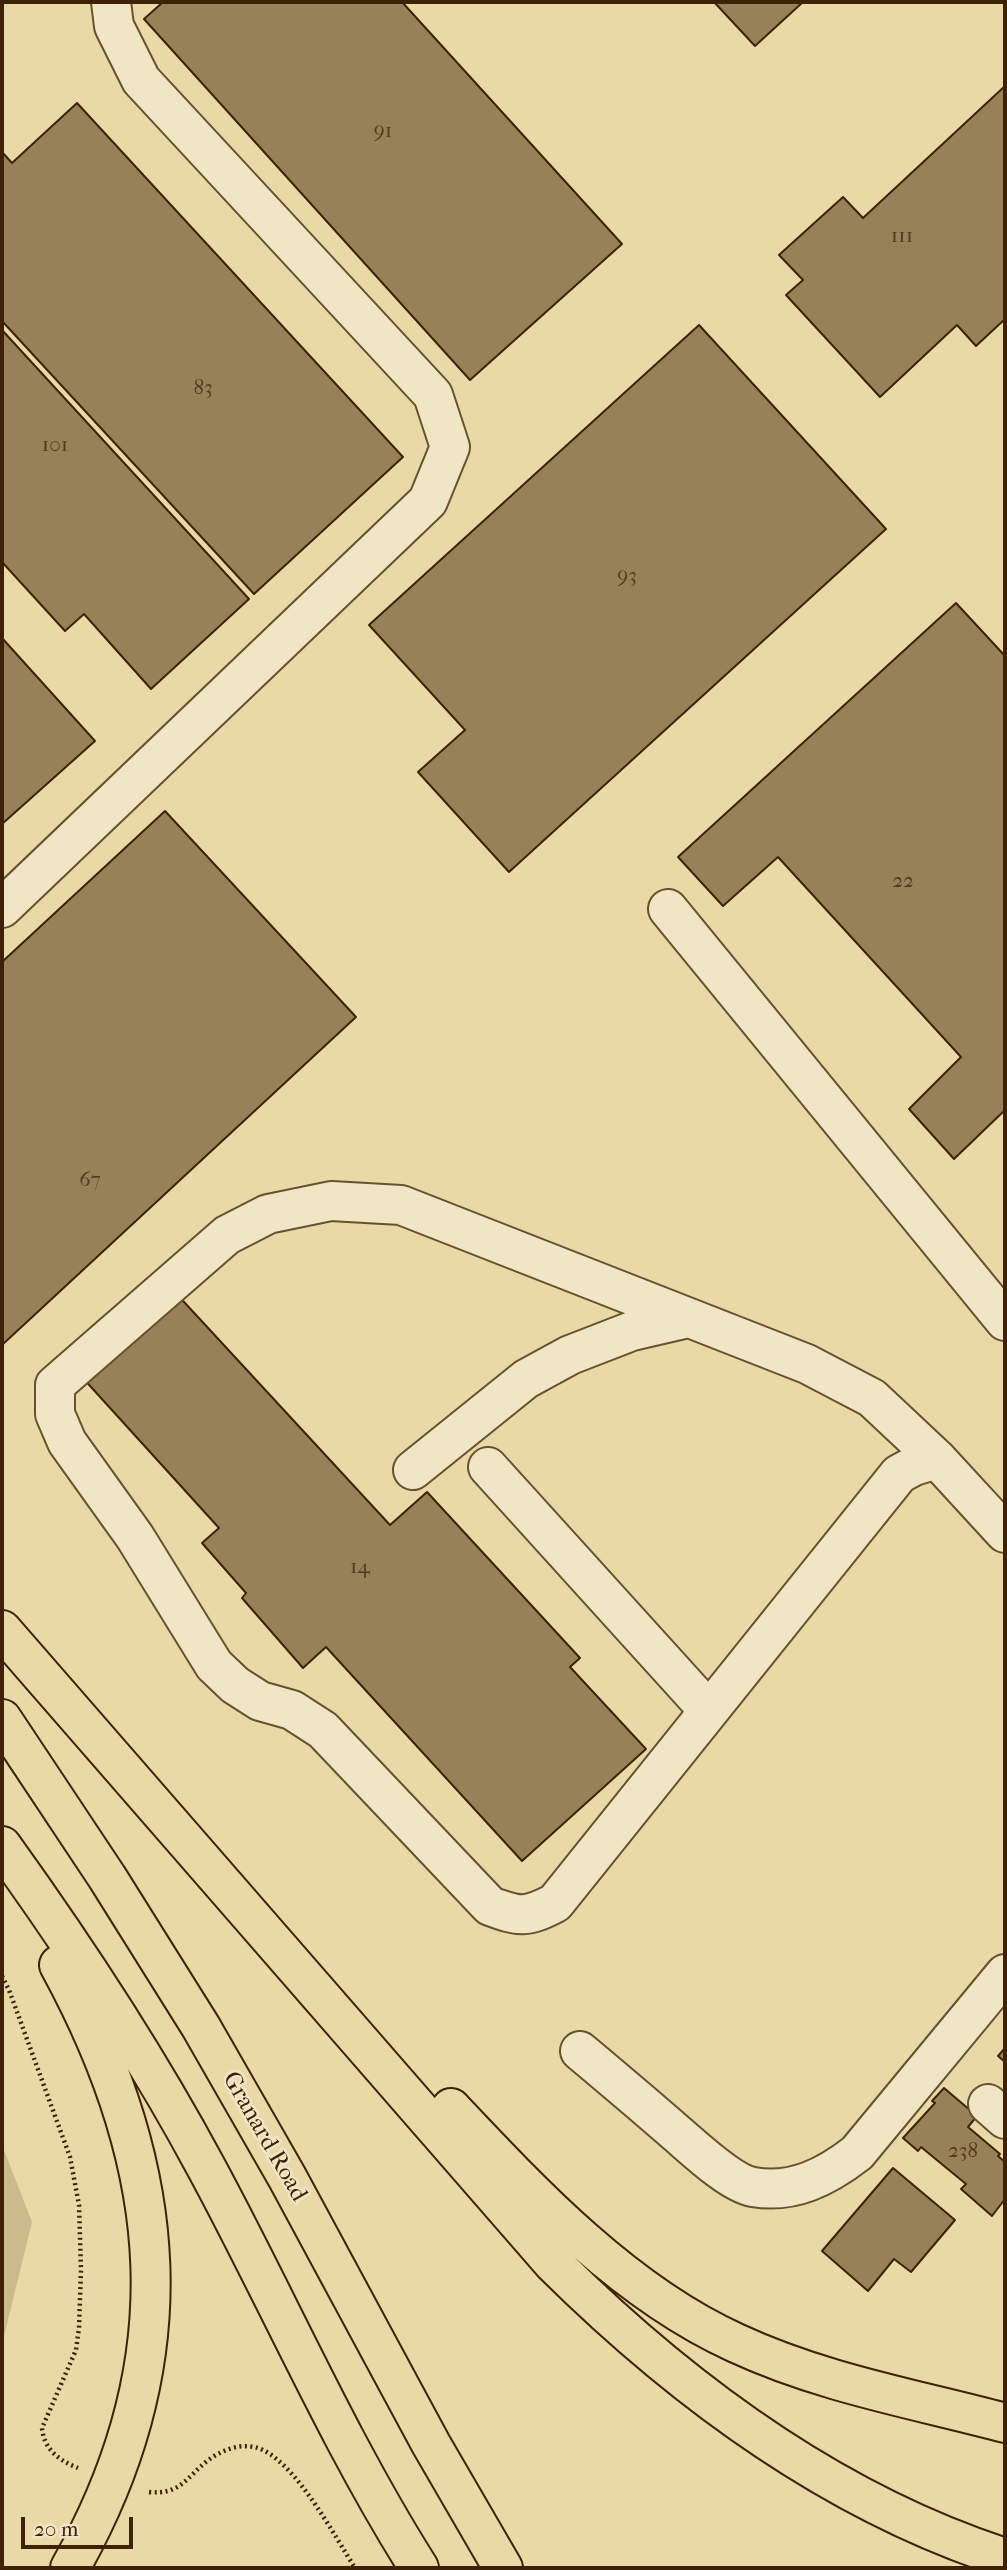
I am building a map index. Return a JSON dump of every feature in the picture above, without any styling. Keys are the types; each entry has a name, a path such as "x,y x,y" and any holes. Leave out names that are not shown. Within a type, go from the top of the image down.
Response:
{"highway":[{"path":"2,1630 553,2263 602,2312 706,2398 819,2473 922,2525 1005,2558"},
{"path":"61,1699 503,2163 612,2263 656,2296 733,2342 818,2375 1005,2423"},
{"name":"Granard Road","path":"2,1720 107,1877 201,2027 287,2177 431,2444 503,2568"},
{"path":"2,1846 121,2021 182,2123 367,2482 419,2568"},
{"path":"2,1858 62,1970 111,2074 130,2136 145,2205 152,2269 150,2331 134,2416 102,2506 70,2568"},
{"path":"925,2402 1005,2403"}],"lane":[{"path":"2,908 428,501 450,447 433,395 141,80 114,26 111,2"},
{"path":"668,909 1005,1321"},
{"path":"937,1459 899,1474 555,1903 531,1916 509,1913 490,1906 323,1730 292,1710 260,1701 235,1685 214,1665 135,1537 67,1442 55,1414 55,1385 227,1234 268,1214 331,1201 401,1205 807,1364 872,1398 937,1459 1005,1534"},
{"path":"413,1470 526,1379 570,1354 632,1331 688,1318"},
{"path":"488,1467 709,1711"},
{"path":"580,2050 717,2167 750,2186 777,2189 805,2184 836,2169 857,2153 1005,1974"}],"path":[{"path":"2,1976 70,2157 79,2205 81,2270 76,2350 42,2428 43,2440 51,2452 63,2462 89,2472"},
{"path":"139,2490 163,2493 174,2490 207,2461 234,2447 261,2449 277,2458 291,2473 355,2568"}],"shaded area":[{"path":"2,2145 32,2222 2,2344"}],"building":[{"path":"163,2 402,2 622,244 470,380 144,19"},
{"path":"714,2 803,2 755,46"},
{"path":"1005,86 1005,319 976,346 957,325 880,397 786,295 803,280 779,255 843,197 863,218"},
{"path":"77,103 403,457 254,594 2,321 2,152 12,163"},
{"path":"699,325 886,529 509,872 418,772 465,730 369,625"},
{"path":"2,330 249,599 151,689 84,614 65,631 2,562"},
{"path":"956,603 1005,656 1005,1110 954,1159 909,1109 961,1057 778,857 723,906 678,857"},
{"path":"2,638 95,741 2,824"},
{"path":"165,811 356,1017 2,1345 2,962"},
{"path":"173,1290 390,1525 427,1492 580,1658 570,1667 646,1749 522,1861 326,1647 303,1668 242,1598 246,1593 202,1543 219,1528 81,1376"},
{"path":"1005,2048 1005,2062 998,2056"},
{"path":"944,2088 977,2116 968,2127 1000,2154 998,2156 1005,2162 1005,2199 992,2216 961,2189 966,2184 921,2147 918,2151 903,2138 935,2103 932,2101"},
{"path":"893,2168 955,2220 911,2272 894,2259 868,2291 822,2251"}]}
